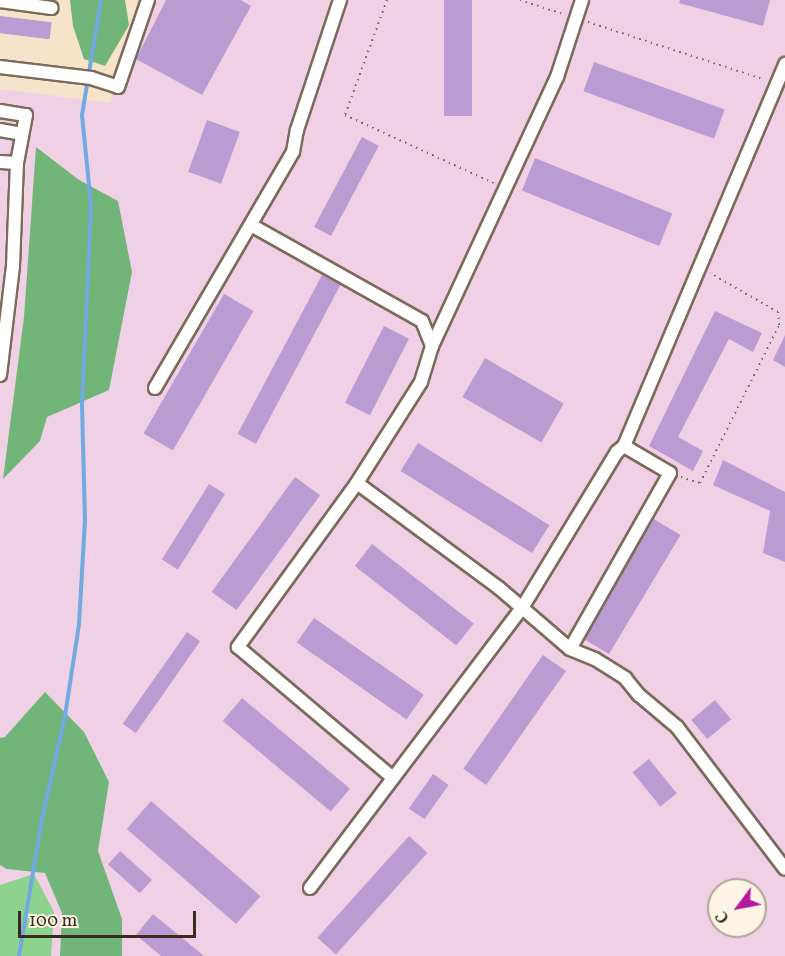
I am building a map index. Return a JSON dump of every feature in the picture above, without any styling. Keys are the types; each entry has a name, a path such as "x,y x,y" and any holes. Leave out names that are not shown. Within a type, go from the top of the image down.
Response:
{"street":[{"path":"0,67 88,77 118,87 148,0"},
{"path":"155,388 293,152 297,130 340,0"},
{"path":"393,778 238,647 357,483 421,382 432,346 557,77 582,0"},
{"path":"0,1 52,8"},
{"path":"310,888 522,608 616,452 624,446 785,64"},
{"path":"0,111 26,115 17,163 13,266 2,336 0,375"},
{"path":"0,130 22,134"},
{"path":"0,162 17,163"},
{"path":"251,225 422,321 432,346"},
{"path":"570,650 670,473 624,446"},
{"path":"357,483 522,608 570,650 594,659 626,678 639,695 677,727 785,869"}],"path":[{"path":"387,0 345,115 505,188"},
{"path":"520,0 777,84"},
{"path":"670,473 700,483 778,325 778,312 699,267"}],"shaded area":[{"path":"137,0 785,0 785,956 0,956 0,89 111,103 113,84 139,33"}],"green space":[{"path":"70,0 125,0 129,25 105,66 84,59 73,26"},
{"path":"36,147 79,180 118,201 132,272 109,390 47,417 40,441 3,479 24,317"},
{"path":"45,692 84,732 109,782 98,851 122,919 122,956 60,956 62,913 45,873 7,869 0,865 0,738 5,737"},
{"path":"34,874 54,912 51,956 0,956 0,885"}],"building":[{"path":"166,0 241,0 251,6 202,95 136,59"},
{"path":"444,0 472,0 472,116 444,116"},
{"path":"680,0 770,0 763,26 679,3"},
{"path":"0,16 52,22 50,39 0,33"},
{"path":"594,62 725,110 714,139 583,91"},
{"path":"207,120 240,132 221,184 188,172"},
{"path":"362,137 379,146 331,236 314,227"},
{"path":"535,158 672,213 659,246 522,190"},
{"path":"322,275 341,285 256,444 237,434"},
{"path":"224,294 253,311 173,450 144,433"},
{"path":"715,311 762,333 753,352 729,339 678,437 703,451 693,471 649,446"},
{"path":"384,326 409,339 370,415 345,403"},
{"path":"785,335 785,367 773,360"},
{"path":"485,358 564,404 541,442 462,397"},
{"path":"418,443 549,525 532,553 401,471"},
{"path":"723,460 785,492 785,562 763,553 770,511 713,485"},
{"path":"295,477 320,495 237,610 212,592"},
{"path":"209,484 225,494 178,570 162,559"},
{"path":"654,519 681,535 609,654 582,638"},
{"path":"372,544 474,623 456,645 355,566"},
{"path":"314,618 424,695 407,719 297,643"},
{"path":"187,632 200,641 136,733 123,724"},
{"path":"543,655 566,671 486,785 463,769"},
{"path":"242,698 350,789 331,812 223,721"},
{"path":"715,700 731,719 707,739 691,720"},
{"path":"649,759 677,793 660,806 633,772"},
{"path":"433,774 449,785 424,819 409,808"},
{"path":"151,801 260,896 236,924 127,829"},
{"path":"409,836 428,853 336,955 317,938"},
{"path":"120,851 152,880 140,893 108,864"},
{"path":"153,914 204,956 161,956 136,935"}],"waterway":[{"path":"19,956 42,819 65,716 79,624 85,520 82,405 91,205 82,115 101,0"}]}
